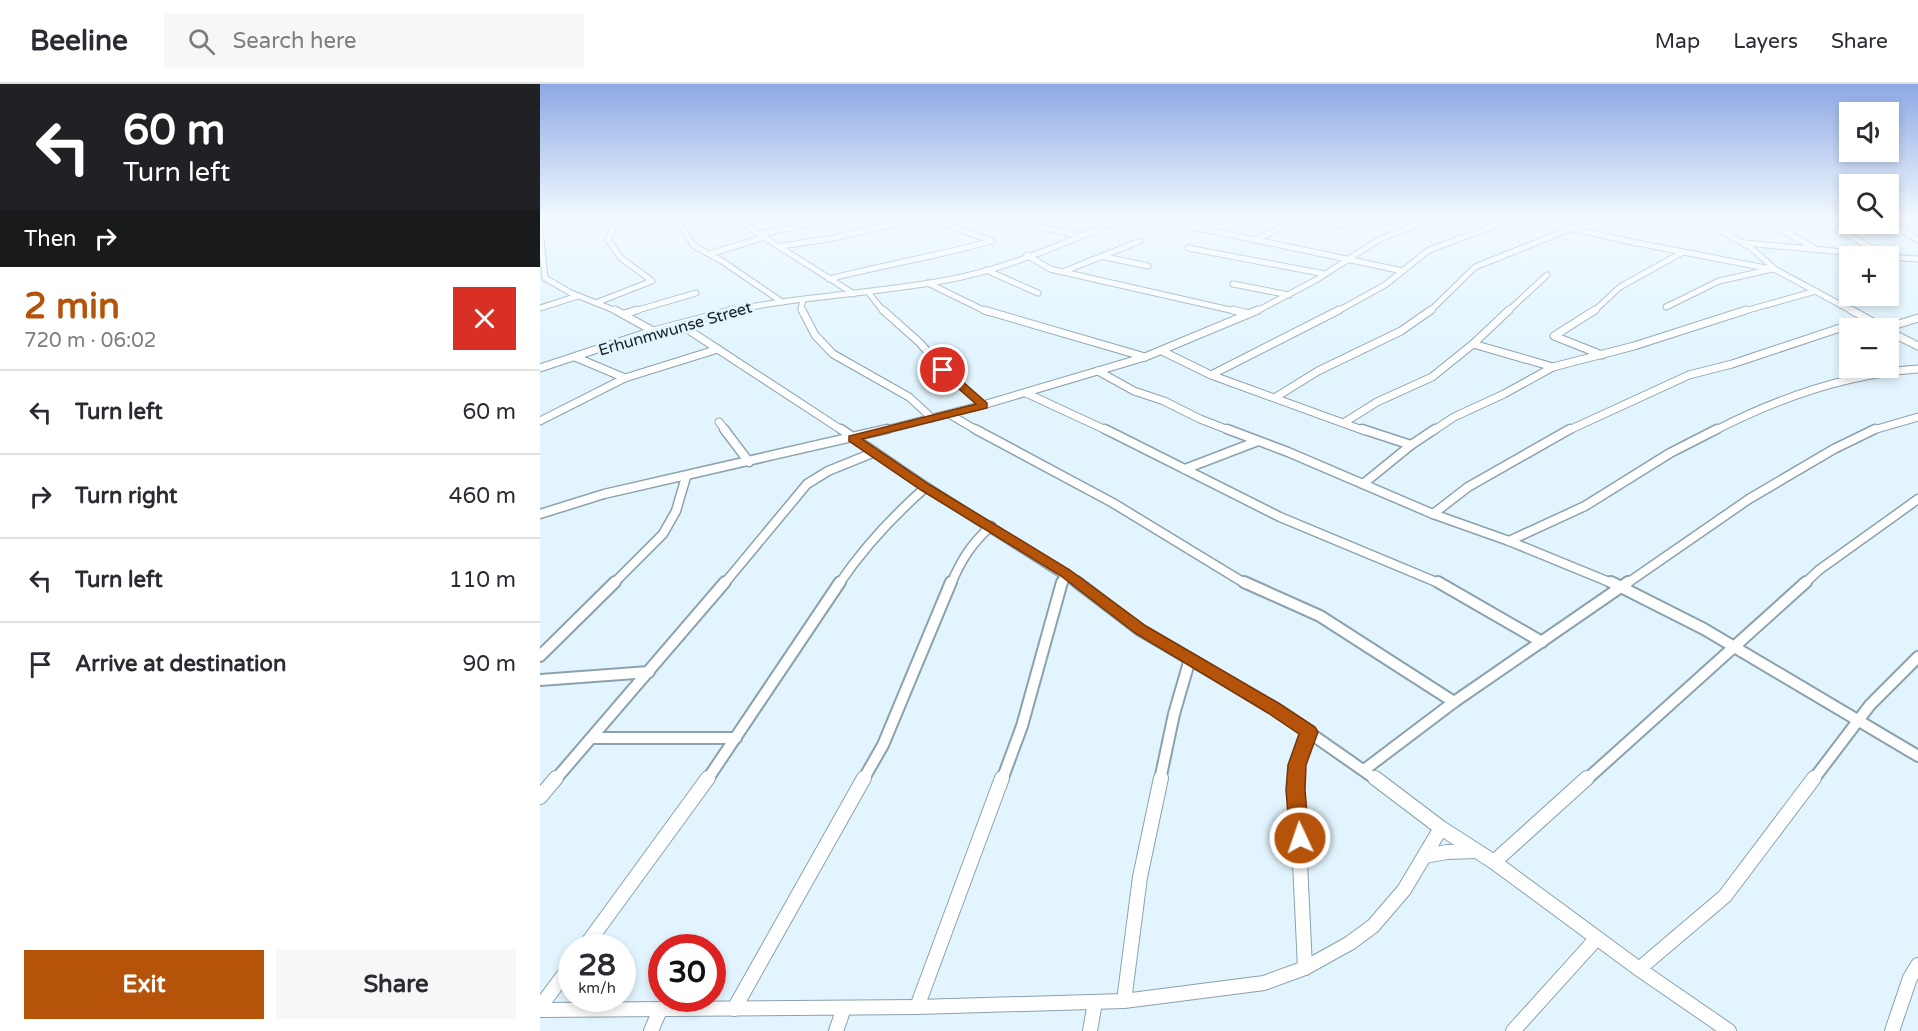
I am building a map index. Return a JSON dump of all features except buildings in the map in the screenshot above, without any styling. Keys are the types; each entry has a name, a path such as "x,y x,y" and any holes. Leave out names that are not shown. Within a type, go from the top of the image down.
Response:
{"street":[{"path":"598,302 652,281 625,262"},
{"path":"721,262 782,302"},
{"path":"805,262 854,294"},
{"path":"829,279 903,262"},
{"name":"Erhunmwunse Street","path":"540,368 726,312 782,302 928,283 986,270 1007,262"},
{"path":"1038,262 1047,268 1250,314"},
{"path":"1063,271 1089,262"},
{"path":"1130,262 1148,266"},
{"path":"1260,262 1325,274"},
{"path":"540,514 603,494 686,477 949,414 1145,357 1250,314 1289,295 1342,262"},
{"path":"1361,262 1403,271"},
{"path":"1211,375 1353,304 1385,285 1413,262"},
{"path":"1276,397 1318,371 1401,331 1426,315 1475,267 1487,262"},
{"path":"1602,355 1554,336 1594,311 1620,287 1665,262"},
{"path":"1734,262 1773,270 1839,304"},
{"path":"1764,262 1773,270"},
{"path":"986,270 1038,293"},
{"path":"1666,307 1719,281 1773,270"},
{"path":"1345,422 1377,402 1432,377 1473,344 1547,275"},
{"path":"542,276 578,296 624,314 655,332"},
{"path":"928,283 987,312 1110,345 1145,357"},
{"path":"1233,284 1289,295"},
{"path":"1363,484 1411,445 1454,417 1553,367 1602,355 1816,291"},
{"path":"868,292 884,312 920,343 943,370 983,405"},
{"path":"624,314 696,293"},
{"path":"540,308 578,296"},
{"path":"803,300 801,308 815,335 833,354 909,397 932,418"},
{"path":"1843,306 1864,318"},
{"path":"1899,325 1918,318"},
{"path":"681,324 926,487 1065,573 1140,630 1274,708 1729,1031"},
{"path":"1433,514 1468,488 1548,440 1635,398 1689,375 1732,364 1839,329"},
{"path":"1899,336 1918,346"},
{"path":"1473,344 1553,367"},
{"path":"540,421 624,378 718,349"},
{"path":"1162,351 1211,375 1345,422 1375,435 1411,445"},
{"path":"575,357 624,378"},
{"path":"1509,541 1585,506 1680,448 1727,424 1837,381 1918,369"},
{"path":"1098,371 1143,394 1433,514 1509,541 1623,587 1732,646 1918,756"},
{"path":"1026,393 1054,404 1334,541 1434,580 1470,598 1542,642"},
{"path":"949,414 1006,447 1113,503 1250,586 1320,616 1454,702"},
{"path":"1364,770 1454,702 1749,499 1834,449 1872,430 1918,417"},
{"path":"718,422 749,462"},
{"path":"1185,470 1214,456 1258,441"},
{"path":"540,797 755,547 791,502 797,490 818,477 875,452"},
{"path":"540,656 663,534 676,511 686,477"},
{"path":"594,934 736,738 869,542 907,502 926,487"},
{"path":"1494,862 1819,570 1918,498"},
{"path":"734,1009 883,745 960,561 974,542 991,526"},
{"path":"917,1007 1022,726 1065,573"},
{"path":"1639,969 1725,896 1870,705 1918,657"},
{"path":"1124,1001 1140,877 1174,714 1190,659"},
{"path":"540,680 649,672"},
{"path":"1305,968 1296,790 1297,765 1309,732"},
{"path":"592,738 736,738"},
{"path":"726,1009 1124,1001 1264,983 1305,968 1350,943 1373,926 1404,890 1441,828"},
{"path":"1425,856 1447,852 1478,851"},
{"path":"1513,1031 1597,938"},
{"path":"1892,1031 1910,978 1918,965"},
{"path":"540,1009 558,984"},
{"path":"1090,1031 1095,1002"},
{"path":"836,1031 844,1008"},
{"path":"540,1009 648,1010"},
{"path":"651,1031 659,1012"}],"route":[{"path":"943,370 983,405 853,438 926,487 1065,573 1140,630 1274,708 1309,732 1297,765 1296,790 1300,838"}]}
